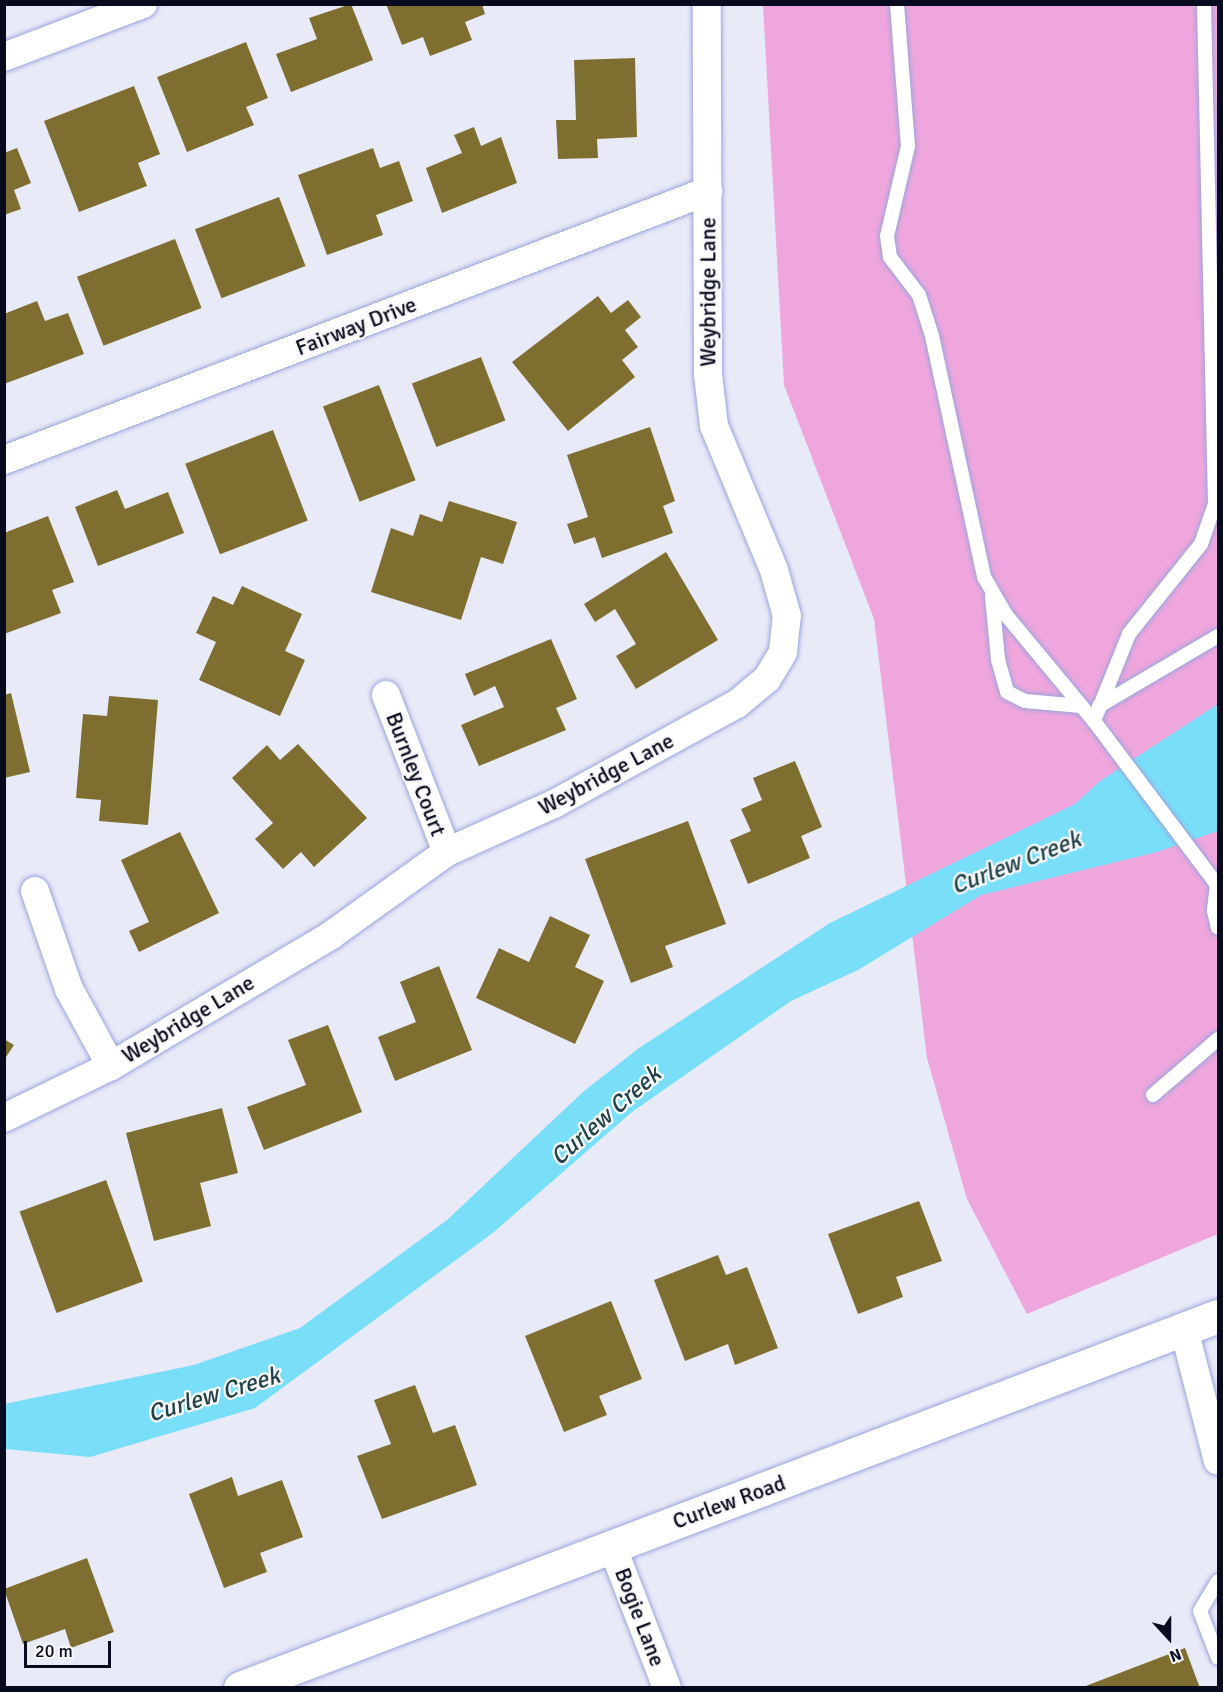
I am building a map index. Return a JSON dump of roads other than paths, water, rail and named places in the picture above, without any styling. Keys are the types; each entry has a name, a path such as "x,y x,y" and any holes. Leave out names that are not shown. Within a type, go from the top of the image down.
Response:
{"main road":[{"name":"Curlew Road","path":"240,1688 1218,1316"}],"street":[{"path":"4,57 143,4"},
{"name":"Weybridge Lane","path":"4,1118 111,1066 330,936 447,852 554,804 736,704 767,679 783,652 787,616 774,570 714,426 708,374 707,4"},
{"name":"Fairway Drive","path":"4,460 708,191"},
{"name":"Burnley Court","path":"386,695 447,852"},
{"path":"36,891 69,988 111,1066"},
{"path":"1184,1329 1218,1393"},
{"path":"1184,1329 1217,1453"},
{"name":"Bogie Lane","path":"612,1546 667,1688"}],"lane":[{"path":"897,4 908,146 887,246 926,315 974,542 992,595 998,660 1007,692 1025,701 1081,706"},
{"path":"1097,725 1099,706 1129,634 1195,553 1216,519 1217,462 1204,4"},
{"path":"992,595 1097,725 1217,884 1214,911 1218,928"},
{"path":"1099,706 1218,636"},
{"path":"1153,1095 1218,1039"},
{"path":"1218,1581 1200,1611 1218,1658"}],"water":[{"name":"Curlew Creek","path":"1218,704 1218,831 1157,852 981,895 858,970 791,1001 632,1112 494,1232 255,1408 90,1457 5,1449 4,1404 194,1365 300,1328 447,1220 584,1091 639,1048 830,923 1075,804 1100,781"}]}
